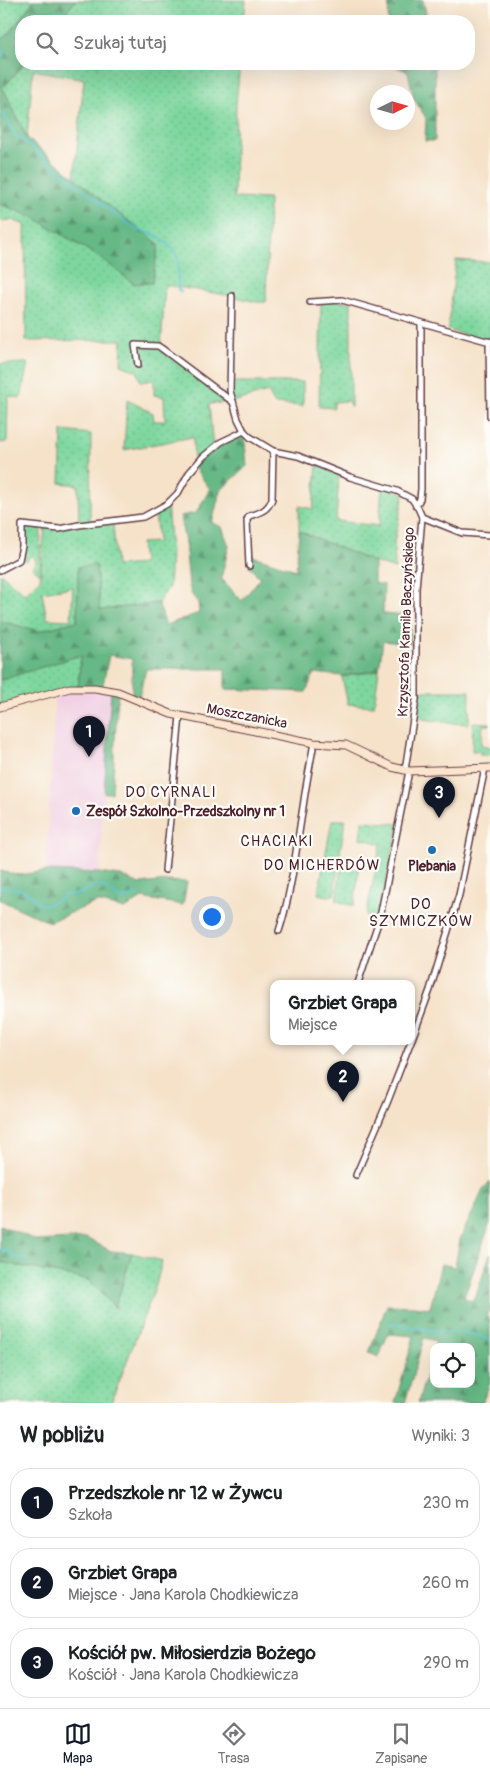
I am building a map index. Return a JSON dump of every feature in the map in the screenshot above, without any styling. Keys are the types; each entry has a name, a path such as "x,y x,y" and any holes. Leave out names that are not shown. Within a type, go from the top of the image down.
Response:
{"street":[{"path":"0,570 18,560 21,553 22,525 59,529 143,517 167,504 178,493 188,473 203,457 221,442 244,431 230,391 232,296"},
{"path":"310,302 342,300 489,342 490,416"},
{"path":"416,506 420,499 421,489 421,323"},
{"path":"138,365 135,346 158,346 233,402"},
{"name":"Krzysztofa Kamila Baczyńskiego","path":"244,431 250,437 273,451 298,456 350,477 397,490 412,499 422,517 416,589 416,700 407,771 380,917 359,980"},
{"path":"250,566 247,520 249,516 265,510 271,503 273,451"},
{"path":"422,517 462,533 490,535"},
{"name":"Moszczanicka","path":"0,707 70,688 95,688 118,692 170,714 314,743 346,745 392,767 407,771 487,768"},
{"path":"165,870 180,716"},
{"path":"279,931 285,912 298,845 302,808 314,743"},
{"path":"415,1029 430,990 459,895 487,768"},
{"path":"356,1175 409,1045"}],"shaded area":[{"name":"Zespół Szkolno-Przedszkolny nr 1","path":"70,688 111,691 99,873 46,871 55,692"}],"green space":[{"path":"0,0 34,0 23,15 15,15 15,26 0,41"},
{"path":"34,0 76,0 64,15 23,15"},
{"path":"76,0 246,0 245,15 64,15"},
{"path":"389,0 423,0 427,15 388,15"},
{"path":"15,26 15,70 19,70 3,88 27,138 109,206 159,244 152,283 134,284 101,258 33,217 0,204 0,41"},
{"path":"19,70 33,70 27,138 3,88"},
{"path":"33,70 239,70 236,104 234,198 269,199 266,302 256,302 165,285 161,348 232,401 231,382 303,382 303,406 275,404 268,392 233,402 209,404 213,449 194,467 193,437 124,450 127,400 153,413 154,421 165,421 164,397 154,395 154,380 141,382 137,371 121,365 122,340 26,341 25,225 12,220 0,221 0,204 33,217 101,258 134,284 109,206 74,178 84,79"},
{"path":"403,70 435,70 435,141 425,141 426,118 415,101 415,85 411,85 408,72"},
{"path":"456,260 490,262 490,342 448,330"},
{"path":"321,301 351,302 351,407 348,401 334,402 334,408 319,407"},
{"path":"28,363 21,398 8,396 7,442 0,443 0,364"},
{"path":"62,431 91,434 90,523 113,522 116,566 143,564 141,543 158,542 155,512 167,504 171,552 169,587 158,603 100,610 96,566 79,567 77,621 39,631 0,621 0,573 25,594 40,579 45,528 79,525 78,485 60,483","holes":["73,587 71,620 47,619 42,592"]},
{"path":"244,431 247,466 220,491 212,523 222,527 229,546 221,578 242,601 260,578 249,566 250,555 296,570 299,531 374,562 374,583 384,585 383,614 411,616 410,644 383,641 379,670 342,676 314,673 306,692 225,689 225,669 146,669 138,701 132,699 132,659 109,655 102,689 78,688 81,655 0,680 0,621 39,631 77,621 78,567 96,565 100,610 158,603 166,625 199,613 198,602 192,595 189,585 180,516 196,513 210,489 194,467 221,442"},
{"path":"317,465 339,475 336,521 379,526 382,486 404,494 394,543 395,569 299,531 299,506 313,509"},
{"path":"24,528 41,529 40,574 32,567 36,561 31,555 26,562 22,557"},
{"path":"81,655 78,688 0,707 0,680"},
{"path":"379,670 374,706 348,704 342,677"},
{"path":"111,691 118,692 112,793 104,793"},
{"path":"420,691 470,691 469,724 417,718"},
{"path":"473,722 490,723 490,725 483,725 481,745 490,747 490,755 480,755 480,751 472,751"},
{"path":"332,820 345,820 334,895 328,896 318,894"},
{"path":"362,821 399,824 378,918 366,915 381,844 360,838"},
{"path":"341,867 359,870 354,906 336,901"},
{"path":"0,871 19,875 46,871 99,873 121,876 140,884 168,881 187,882 183,905 142,898 125,909 97,902 49,922 0,900"},
{"path":"490,1181 490,1223 464,1298 474,1301 490,1254 490,1310 486,1315 490,1320 490,1383 482,1403 418,1403 430,1362 430,1388 475,1388 475,1343 435,1343 436,1341 424,1338 405,1403 395,1403 414,1336 388,1334 379,1357 369,1353 387,1305 430,1308 441,1264 455,1267 460,1239 483,1190"},
{"path":"0,1225 38,1241 86,1238 111,1251 132,1253 115,1308 89,1280 0,1262"},
{"path":"132,1253 162,1261 156,1285 111,1403 0,1403 0,1262 89,1280 115,1308"}],"waterway":[{"path":"0,50 4,53 0,57"},
{"path":"0,113 6,118 16,136 62,173 124,221 139,230 158,236 168,244 175,252 178,260 178,289 181,292"},
{"path":"0,887 27,892 43,905 50,904 66,895 80,894 96,885 105,887 122,899 138,894"},
{"path":"0,1249 11,1253 14,1258 27,1259"},
{"path":"390,1324 443,1332 472,1334 485,1338 490,1342"}],"place":[{"name":"Przedszkole nr 12 w Żywcu","path":"89,757"},
{"name":"Zespół Szkolno-Przedszkolny nr 1","path":"76,811"},
{"name":"Kościół pw. Miłosierdzia Bożego","path":"439,818"},
{"name":"Plebania","path":"432,850"},
{"name":"Grzbiet Grapa","path":"343,1102"}],"district":[{"name":"DO CYRNALI","path":"171,792"},
{"name":"CHACIAKI","path":"277,841"},
{"name":"DO MICHERDÓW","path":"322,865"},
{"name":"DO SZYMICZKÓW","path":"421,912"}]}
